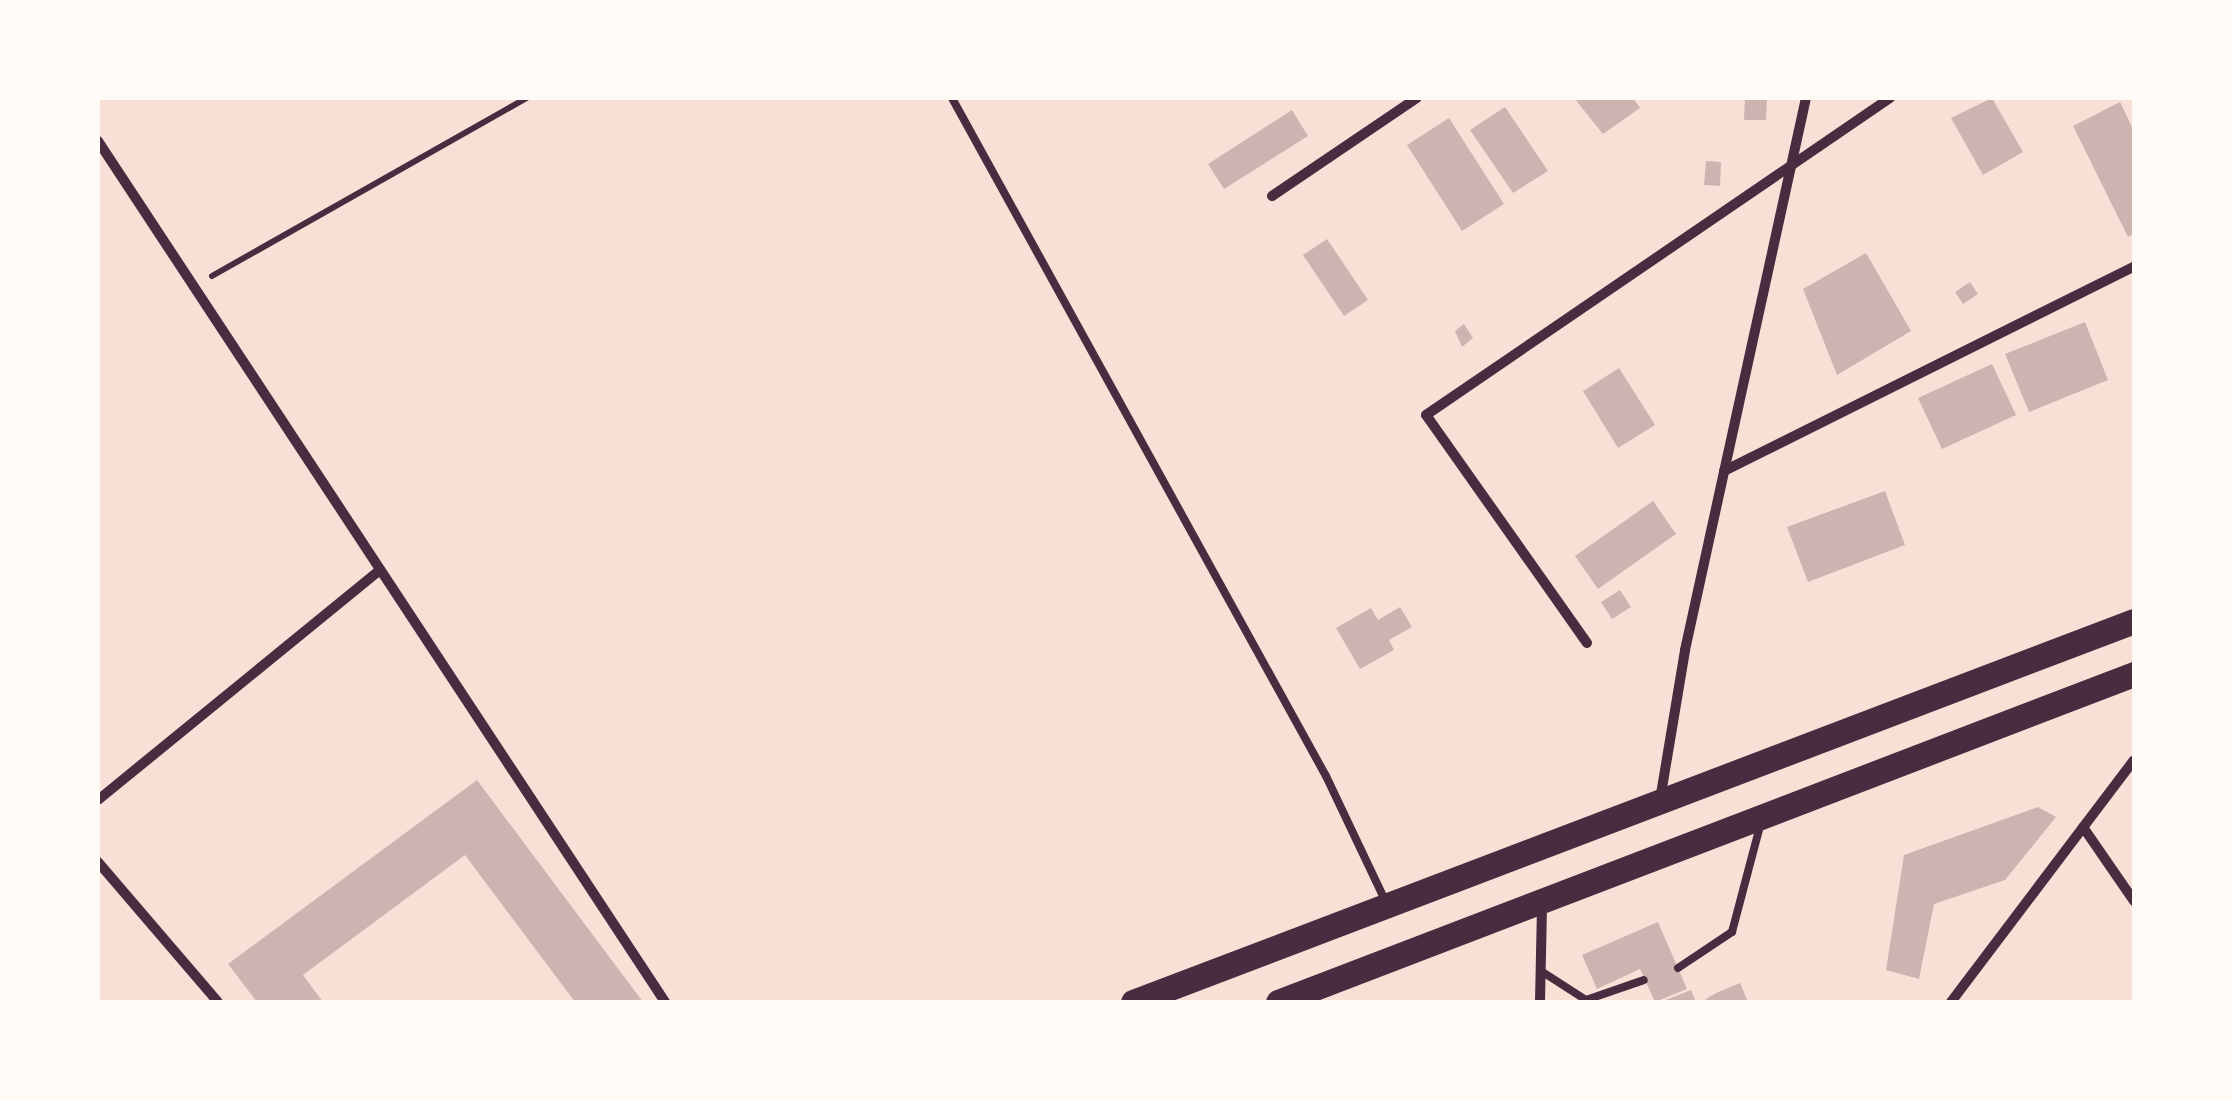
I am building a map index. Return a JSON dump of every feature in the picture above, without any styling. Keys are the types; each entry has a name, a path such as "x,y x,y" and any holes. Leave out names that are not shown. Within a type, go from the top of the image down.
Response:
{"main road":[{"path":"1133,1002 2134,621"},
{"path":"1278,1002 2134,674"}],"street":[{"path":"1272,196 1417,98"},
{"path":"1660,801 1724,471 1806,98"},
{"path":"1587,643 1426,415 1890,98"},
{"path":"98,142 665,1002"},
{"path":"1724,471 2134,266"},
{"path":"98,800 380,570"},
{"path":"1951,1002 2134,760"},
{"path":"2083,828 2134,901"},
{"path":"98,862 218,1002"},
{"path":"1540,1002 1542,903"}],"lane":[{"path":"952,98 1326,776 1388,904"},
{"path":"1678,968 1732,932 1762,818"},
{"path":"1541,970 1586,1000 1644,980"}],"path":[{"path":"194,287 527,98"}],"building":[{"path":"1574,98 1633,98 1640,108 1603,134"},
{"path":"1745,98 1767,98 1766,120 1744,120"},
{"path":"1992,98 2023,152 1983,175 1951,118"},
{"path":"2120,102 2134,131 2134,234 2128,237 2073,126"},
{"path":"1505,107 1548,171 1513,193 1470,130"},
{"path":"1292,110 1308,136 1224,189 1208,164"},
{"path":"1449,118 1504,204 1462,231 1407,145"},
{"path":"1706,161 1721,162 1720,186 1704,185"},
{"path":"1327,239 1368,300 1344,316 1303,255"},
{"path":"1866,253 1911,331 1837,375 1803,289"},
{"path":"1970,282 1978,294 1963,304 1955,292"},
{"path":"2085,322 2108,380 2029,412 2005,354"},
{"path":"1464,324 1473,338 1462,347 1455,331"},
{"path":"1992,364 2016,415 1942,449 1918,398"},
{"path":"1619,368 1655,425 1618,448 1583,391"},
{"path":"1885,491 1905,545 1808,582 1787,527"},
{"path":"1653,501 1676,534 1598,589 1575,556"},
{"path":"1620,590 1631,607 1612,619 1601,602"},
{"path":"1400,607 1412,627 1389,640 1394,650 1360,669 1336,628 1371,608 1378,620"},
{"path":"477,780 643,1002 575,1002 465,855 303,975 323,1002 257,1002 228,964"},
{"path":"2038,807 2056,817 2005,880 1934,904 1919,979 1886,970 1904,855"},
{"path":"1658,922 1687,989 1655,1002 1640,969 1597,989 1582,955"},
{"path":"1740,983 1748,1002 1701,1002 1716,993"},
{"path":"1691,990 1696,1002 1661,1002"}]}
